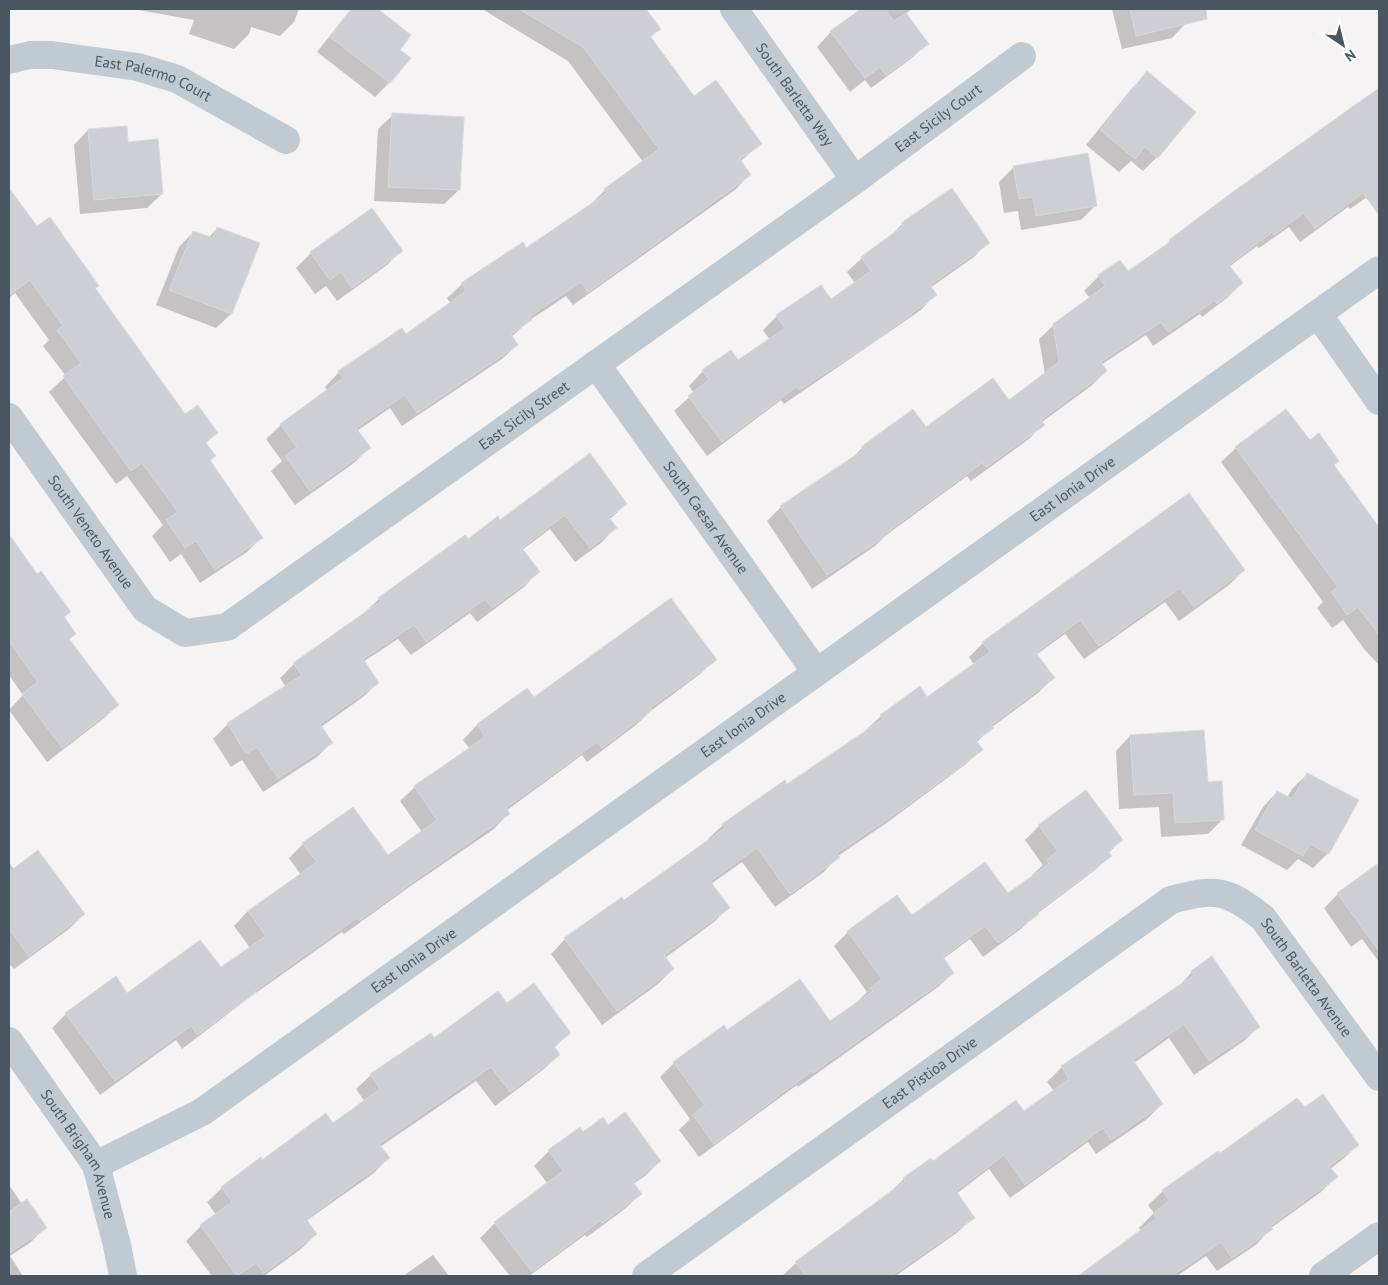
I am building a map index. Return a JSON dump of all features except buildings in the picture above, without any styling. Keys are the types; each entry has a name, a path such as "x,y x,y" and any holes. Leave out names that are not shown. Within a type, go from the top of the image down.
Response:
{"street":[{"name":"South Barletta Way","path":"734,9 855,180"},
{"name":"East Palermo Court","path":"9,60 30,55 52,55 138,67 176,79 286,140"},
{"name":"East Sicily Court","path":"855,180 1022,56"},
{"name":"East Sicily Street","path":"185,633 227,627 855,180"},
{"name":"East Ionia Drive","path":"96,1165 202,1112 1379,270"},
{"path":"1318,314 1379,401"},
{"name":"South Caesar Avenue","path":"596,364 816,672"},
{"name":"South Veneto Avenue","path":"9,417 145,609 185,633"},
{"name":"South Barletta Avenue","path":"1221,892 1245,903 1263,918 1370,1044 1379,1077"},
{"name":"East Pistioa Drive","path":"646,1276 1171,900 1196,893 1221,892"},
{"name":"South Brigham Avenue","path":"9,1041 96,1165 123,1276"},
{"path":"1323,1276 1379,1236"}]}
